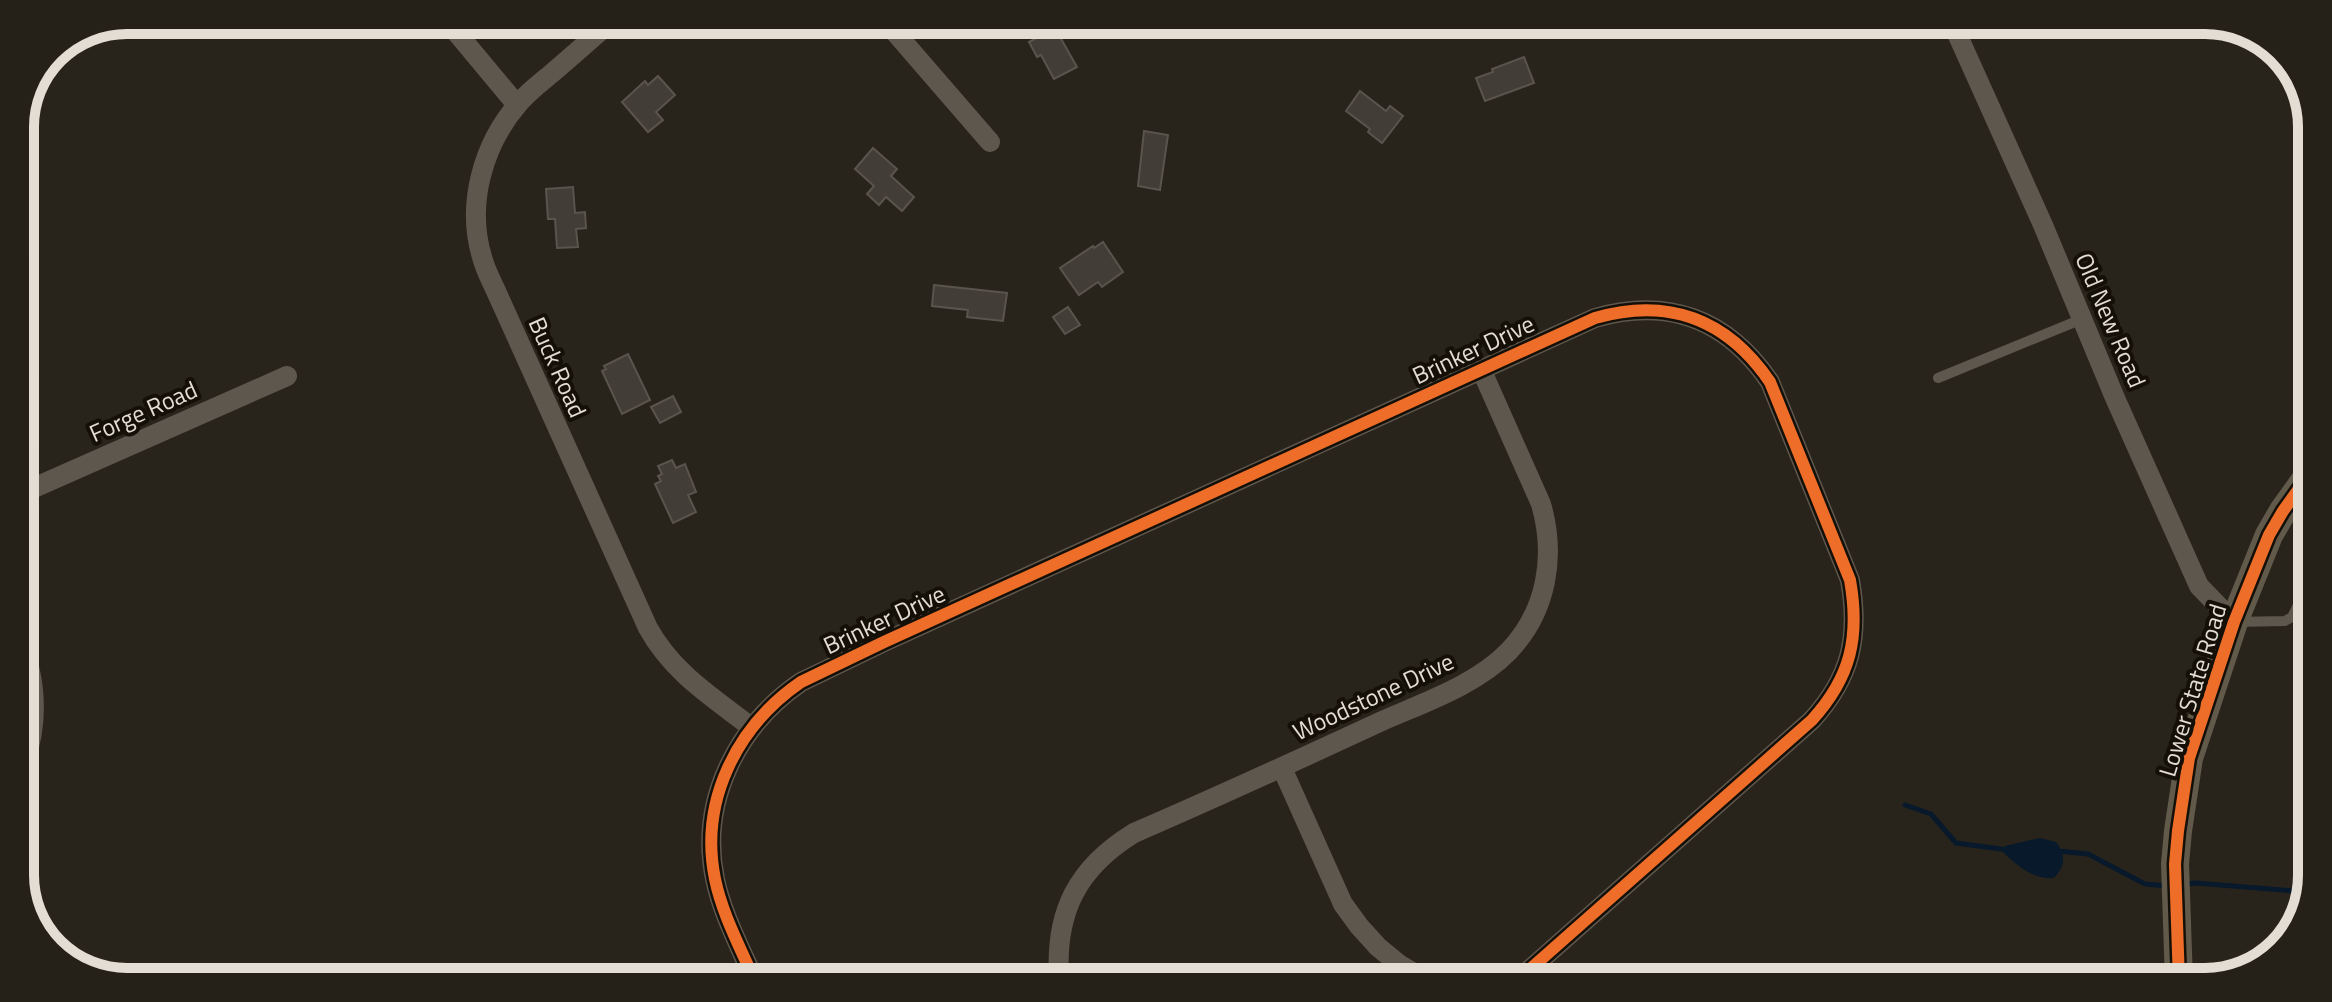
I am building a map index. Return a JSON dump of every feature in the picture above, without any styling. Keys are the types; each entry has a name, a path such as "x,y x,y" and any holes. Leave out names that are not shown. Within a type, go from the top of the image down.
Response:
{"street":[{"path":"458,34 517,105"},
{"name":"Buck Road","path":"597,34 517,105 493,142 480,177 475,218 482,257 659,648 674,666 751,727"},
{"path":"897,34 990,142"},
{"name":"Old New Road","path":"1957,34 2199,586 2234,622"},
{"name":"Brinker Drive","path":"749,968 714,876 712,823 721,785 737,748 769,707 801,682 1595,318 1635,310 1675,312 1713,326 1738,343 1770,382 1850,580 1855,609 1850,657 1834,692 1817,714 1531,968"},
{"name":"Woodstone Drive","path":"1058,968 1057,951 1065,913 1082,878 1102,856 1134,833 1443,693 1481,673 1521,636 1543,592 1549,563 1546,523 1541,504 1481,369"},
{"name":"Forge Road","path":"34,488 287,376"},
{"name":"Lower State Road","path":"2178,968 2175,864 2189,758 2234,622 2269,535 2298,490"},
{"path":"1282,768 1343,904 1378,947 1405,968"}],"lane":[{"path":"1938,378 2082,319"},
{"path":"2288,504 2298,516"},
{"path":"2234,622 2285,621 2292,617 2298,605"}],"water":[{"path":"2040,838 2056,842 2062,851 2063,864 2054,878 2033,874 2003,852 2005,846"}],"building":[{"path":"1044,34 1058,34 1077,67 1054,79 1041,55 1037,57 1029,42"},
{"path":"1524,57 1534,83 1485,101 1476,78"},
{"path":"658,76 675,95 656,112 663,120 648,132 622,102 645,81 648,85"},
{"path":"1360,91 1386,111 1390,106 1403,116 1382,143 1368,132 1370,129 1346,111"},
{"path":"1144,131 1168,135 1160,190 1138,186"},
{"path":"873,148 897,169 891,176 914,197 902,211 886,197 879,205 867,194 874,186 855,169"},
{"path":"573,187 575,213 585,212 586,228 576,229 578,247 557,248 555,219 548,219 546,189"},
{"path":"1103,242 1123,272 1102,287 1098,282 1079,295 1060,268"},
{"path":"934,285 1007,293 1003,321 967,317 968,310 932,306"},
{"path":"1068,307 1080,325 1065,334 1053,317"},
{"path":"628,354 650,400 622,414 602,371 606,369 604,366"},
{"path":"673,396 681,412 660,423 651,407"},
{"path":"672,460 676,468 685,464 696,492 688,495 696,512 673,523 655,484 661,481 658,466"}],"waterway":[{"path":"1905,805 1931,814 1956,843 2008,850"},
{"path":"2058,851 2088,854 2145,884 2168,886"},
{"path":"2186,884 2294,891 2295,897"}],"cycle path":[{"path":"749,968 731,929 715,879 711,850 718,794 741,743 758,720 801,682 1595,318 1647,310 1671,312 1694,318 1735,342 1770,382 1850,580 1853,638 1844,672 1812,720 1531,968"},
{"path":"2179,968 2175,864 2189,758 2234,622 2269,535 2298,490"}]}
